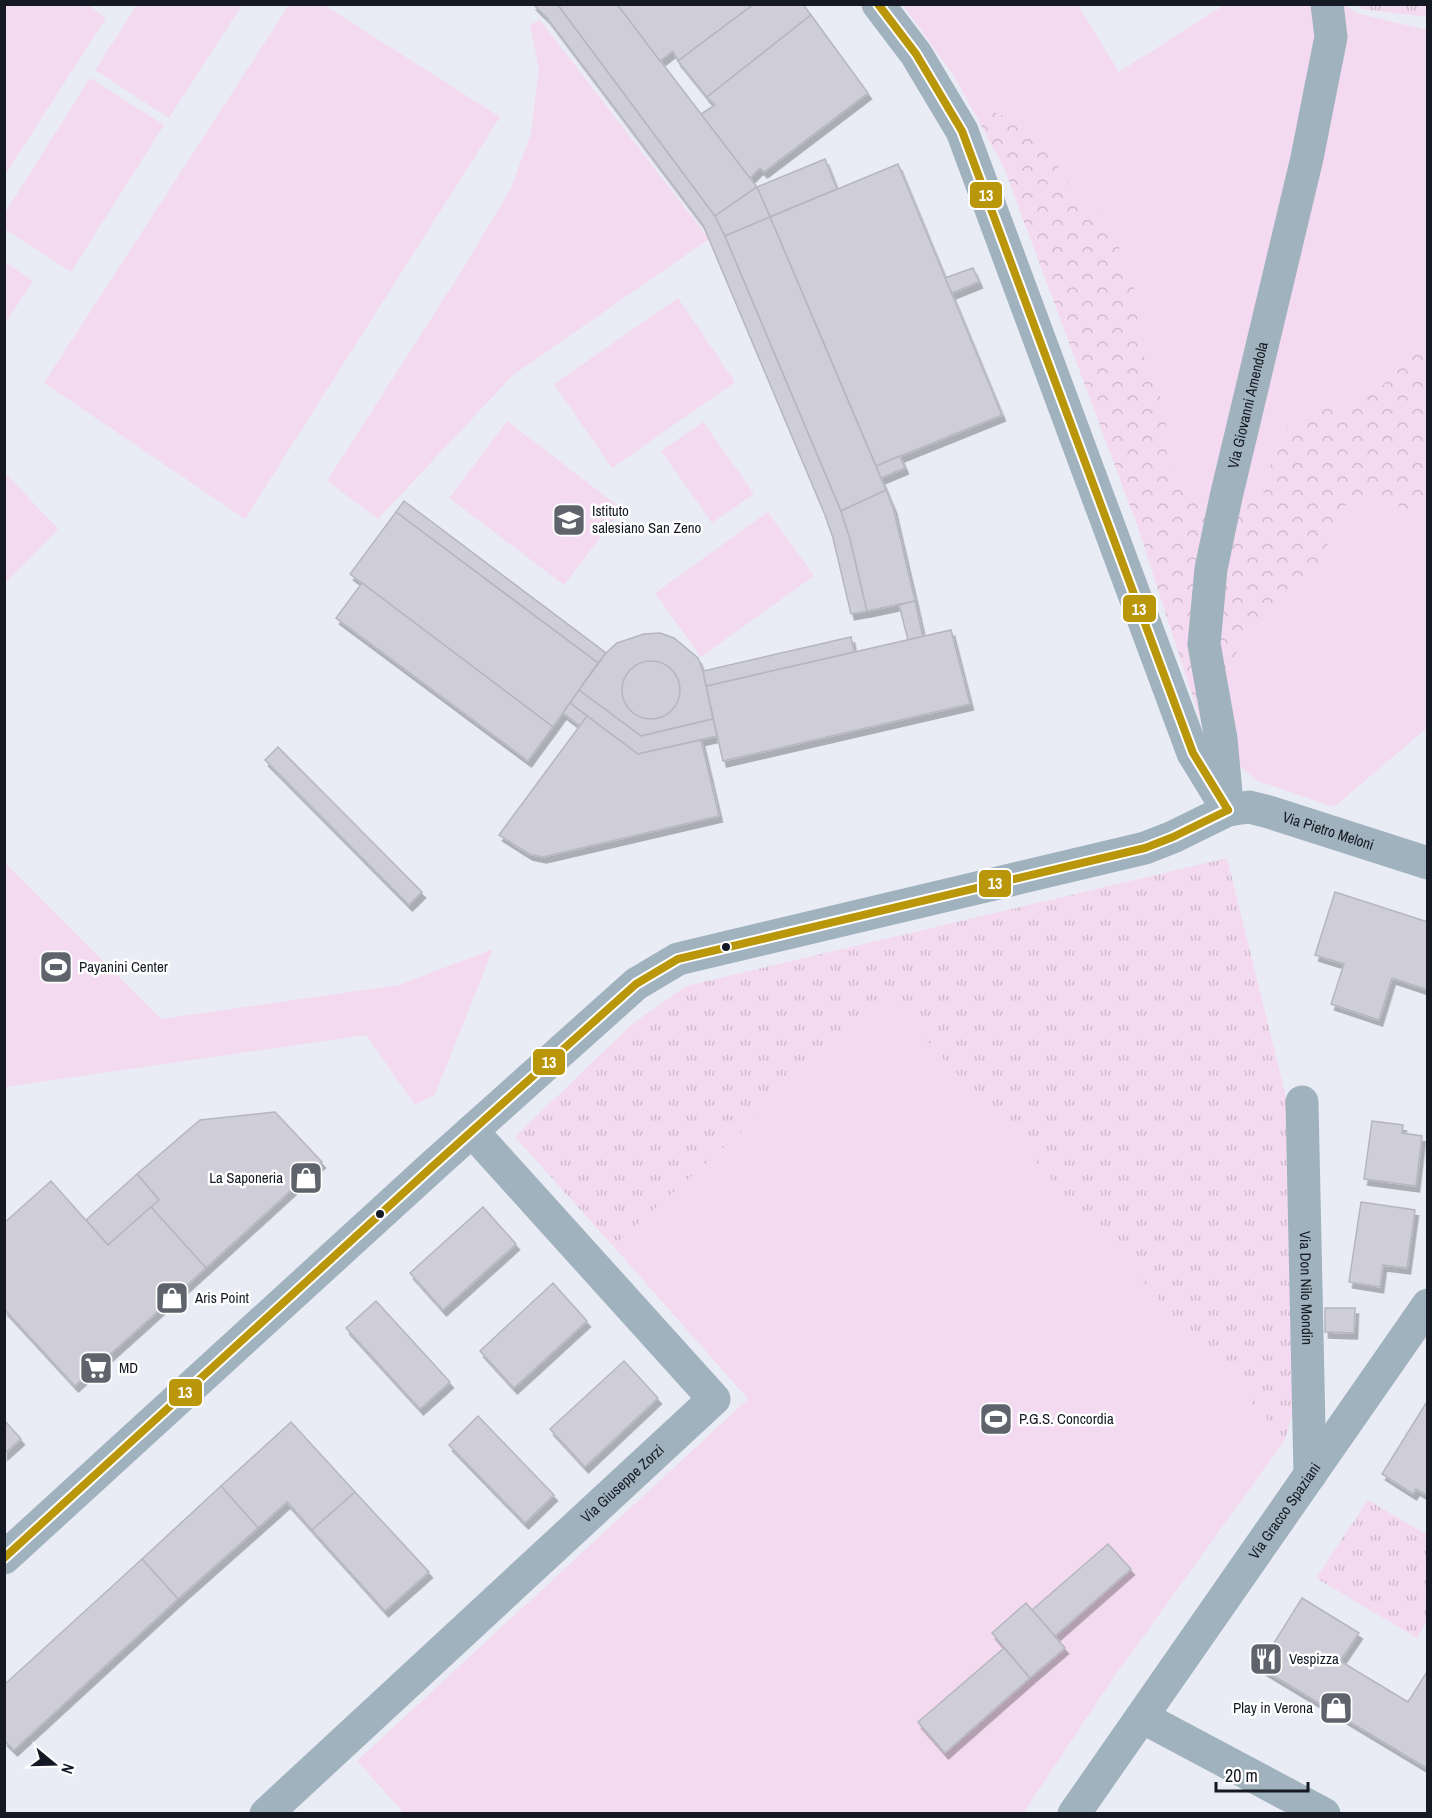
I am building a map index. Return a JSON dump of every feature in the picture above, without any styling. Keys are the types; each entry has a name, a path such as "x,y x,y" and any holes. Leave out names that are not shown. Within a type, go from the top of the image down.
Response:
{"street":[{"path":"4,1558 636,984 678,959 1145,848 1228,810 1193,753 962,131 916,54 878,4"},
{"name":"Via Giovanni Amendola","path":"1228,810 1221,739 1204,644 1211,569 1322,87 1330,37 1326,4"},
{"name":"Via Pietro Meloni","path":"1228,810 1249,807 1269,812 1428,863"},
{"name":"Via Don Nilo Mondin","path":"1302,1102 1310,1475"},
{"name":"Via Giuseppe Zorzi","path":"266,1814 714,1399 472,1131"},
{"name":"Via Gracco Spaziani","path":"1074,1814 1428,1305"},
{"path":"1142,1717 1324,1814"}],"green space":[{"path":"5,4 88,5 106,18 5,175"},
{"path":"137,5 242,5 169,118 95,70"},
{"path":"289,5 324,5 500,117 245,519 44,383"},
{"path":"903,5 1078,5 1119,72 1224,5 1346,5 1356,13 1427,30 1427,339 1383,385 1348,403 1291,419 1273,454 1263,496 1217,519 1183,489 1167,455 1166,412 1137,338 1138,299 1097,210 1078,200 1050,153 1004,116 969,103 954,76"},
{"path":"1358,5 1427,5 1427,17 1360,9"},
{"path":"540,20 709,239 513,375 378,519 327,481 466,264 511,188 531,133 539,69 530,25"},
{"path":"90,78 164,125 71,272 5,229 5,213"},
{"path":"969,103 1004,116 1050,153 1078,200 1097,210 1114,233 1138,299 1137,338 1166,412 1167,455 1183,489 1217,519 1263,496 1273,454 1291,419 1348,403 1383,385 1427,339 1427,512 1402,508 1370,496 1344,506 1319,565 1288,588 1277,609 1251,633 1218,678 1194,701 1137,525 1004,168"},
{"path":"5,262 33,281 5,324"},
{"path":"678,298 735,382 612,468 554,384"},
{"path":"507,421 622,509 564,585 449,498"},
{"path":"703,422 754,494 712,523 661,451"},
{"path":"5,473 58,529 5,583"},
{"path":"1370,496 1402,508 1427,512 1427,728 1334,807 1258,781 1205,737 1194,701 1218,678 1251,633 1277,609 1288,588 1319,565 1344,506"},
{"path":"768,512 814,576 701,657 655,593"},
{"path":"1227,858 1286,1097 1294,1261 1292,1415 1285,1440 892,1002 870,1018 613,1246 515,1137 632,1024 686,986"},
{"name":"Payanini Center","path":"5,863 161,1019 399,985 493,949 435,1094 415,1105 366,1035 5,1087"},
{"name":"P.G.S. Concordia","path":"892,1001 1285,1440 1114,1677 1023,1813 404,1813 357,1761 748,1399 613,1246"},
{"path":"1368,1500 1427,1535 1427,1620 1417,1638 1316,1578"}],"building":[{"path":"533,4 558,5 715,216 841,511 867,611 851,614 833,538 825,515 703,225 547,18"},
{"path":"559,4 617,4 757,187 715,216"},
{"path":"617,4 754,4 678,61 673,51 660,61"},
{"path":"754,4 803,4 811,15 707,97 678,61"},
{"path":"811,15 868,93 764,172 760,168 750,178 701,114 715,105 707,97"},
{"path":"825,159 837,189 770,217 757,187"},
{"path":"898,164 1002,415 876,466 770,217"},
{"path":"757,187 770,217 725,236 715,216"},
{"path":"770,217 886,490 841,511 725,236"},
{"path":"973,268 979,282 952,293 945,278"},
{"path":"900,456 905,468 881,478 876,466"},
{"path":"886,490 893,507 915,601 867,611 841,511"},
{"path":"404,501 606,653 598,663 396,512"},
{"path":"396,512 598,663 553,727 350,574"},
{"path":"362,583 553,727 528,761 336,618"},
{"path":"915,601 923,637 908,640 899,605"},
{"path":"951,630 970,704 723,761 706,686"},
{"path":"660,633 674,638 698,658 713,719 641,736 579,690 606,653 617,643 644,634"},
{"path":"851,637 854,652 706,686 703,671"},
{"path":"651,661 667,666 675,674 680,690 675,706 667,714 651,719 635,714 627,706 622,690 627,674 635,666"},
{"path":"579,690 641,736 713,719 717,736 638,754 570,703"},
{"path":"570,703 587,716 580,726 563,713"},
{"path":"587,716 638,754 701,740 719,816 543,857 529,854 499,835"},
{"path":"278,747 422,892 409,905 265,760"},
{"path":"1335,892 1428,922 1428,990 1392,978 1379,1020 1331,1004 1344,964 1315,955"},
{"path":"275,1112 322,1162 206,1268 151,1207 159,1200 137,1174 200,1120"},
{"path":"1372,1121 1403,1125 1402,1133 1422,1136 1416,1186 1364,1179"},
{"path":"137,1174 159,1200 108,1245 86,1220"},
{"path":"51,1181 108,1245 151,1207 206,1268 75,1386 4,1309 4,1223"},
{"path":"1361,1202 1415,1210 1407,1268 1383,1265 1380,1287 1349,1282"},
{"path":"483,1207 516,1244 443,1310 410,1273"},
{"path":"553,1283 587,1321 514,1388 480,1351"},
{"path":"376,1301 450,1382 420,1409 346,1328"},
{"path":"1325,1308 1355,1308 1354,1333 1325,1332"},
{"path":"624,1361 658,1398 585,1467 550,1429"},
{"path":"1428,1400 1428,1496 1416,1489 1413,1494 1382,1474"},
{"path":"478,1416 554,1495 525,1523 449,1445"},
{"path":"4,1420 21,1439 4,1454"},
{"path":"291,1422 355,1492 312,1530 287,1502 258,1528 221,1486"},
{"path":"221,1486 258,1528 178,1599 142,1559"},
{"path":"355,1492 429,1572 385,1611 312,1530"},
{"path":"1108,1544 1131,1569 1055,1636 1032,1610"},
{"path":"142,1559 178,1599 14,1750 4,1740 4,1685"},
{"path":"1302,1598 1359,1633 1340,1661 1408,1702 1428,1670 1428,1769 1259,1667"},
{"path":"1026,1603 1065,1648 1030,1678 992,1633"},
{"path":"1004,1648 1030,1678 945,1753 918,1722"}],"transit line":[{"name":"13","path":"878,4 916,54 962,131 1193,753 1228,810"},
{"name":"13","path":"4,1558 434,1165 636,984 678,959 1145,848 1228,810"}],"place":[{"name":"Istituto salesiano San Zeno","path":"569,520"},
{"name":"Payanini Center","path":"56,967"},
{"name":"La Saponeria","path":"306,1178"},
{"name":"Aris Point","path":"172,1298"},
{"name":"MD","path":"96,1368"},
{"name":"P.G.S. Concordia","path":"996,1419"},
{"name":"Vespizza","path":"1266,1659"},
{"name":"Play in Verona","path":"1336,1708"}]}
